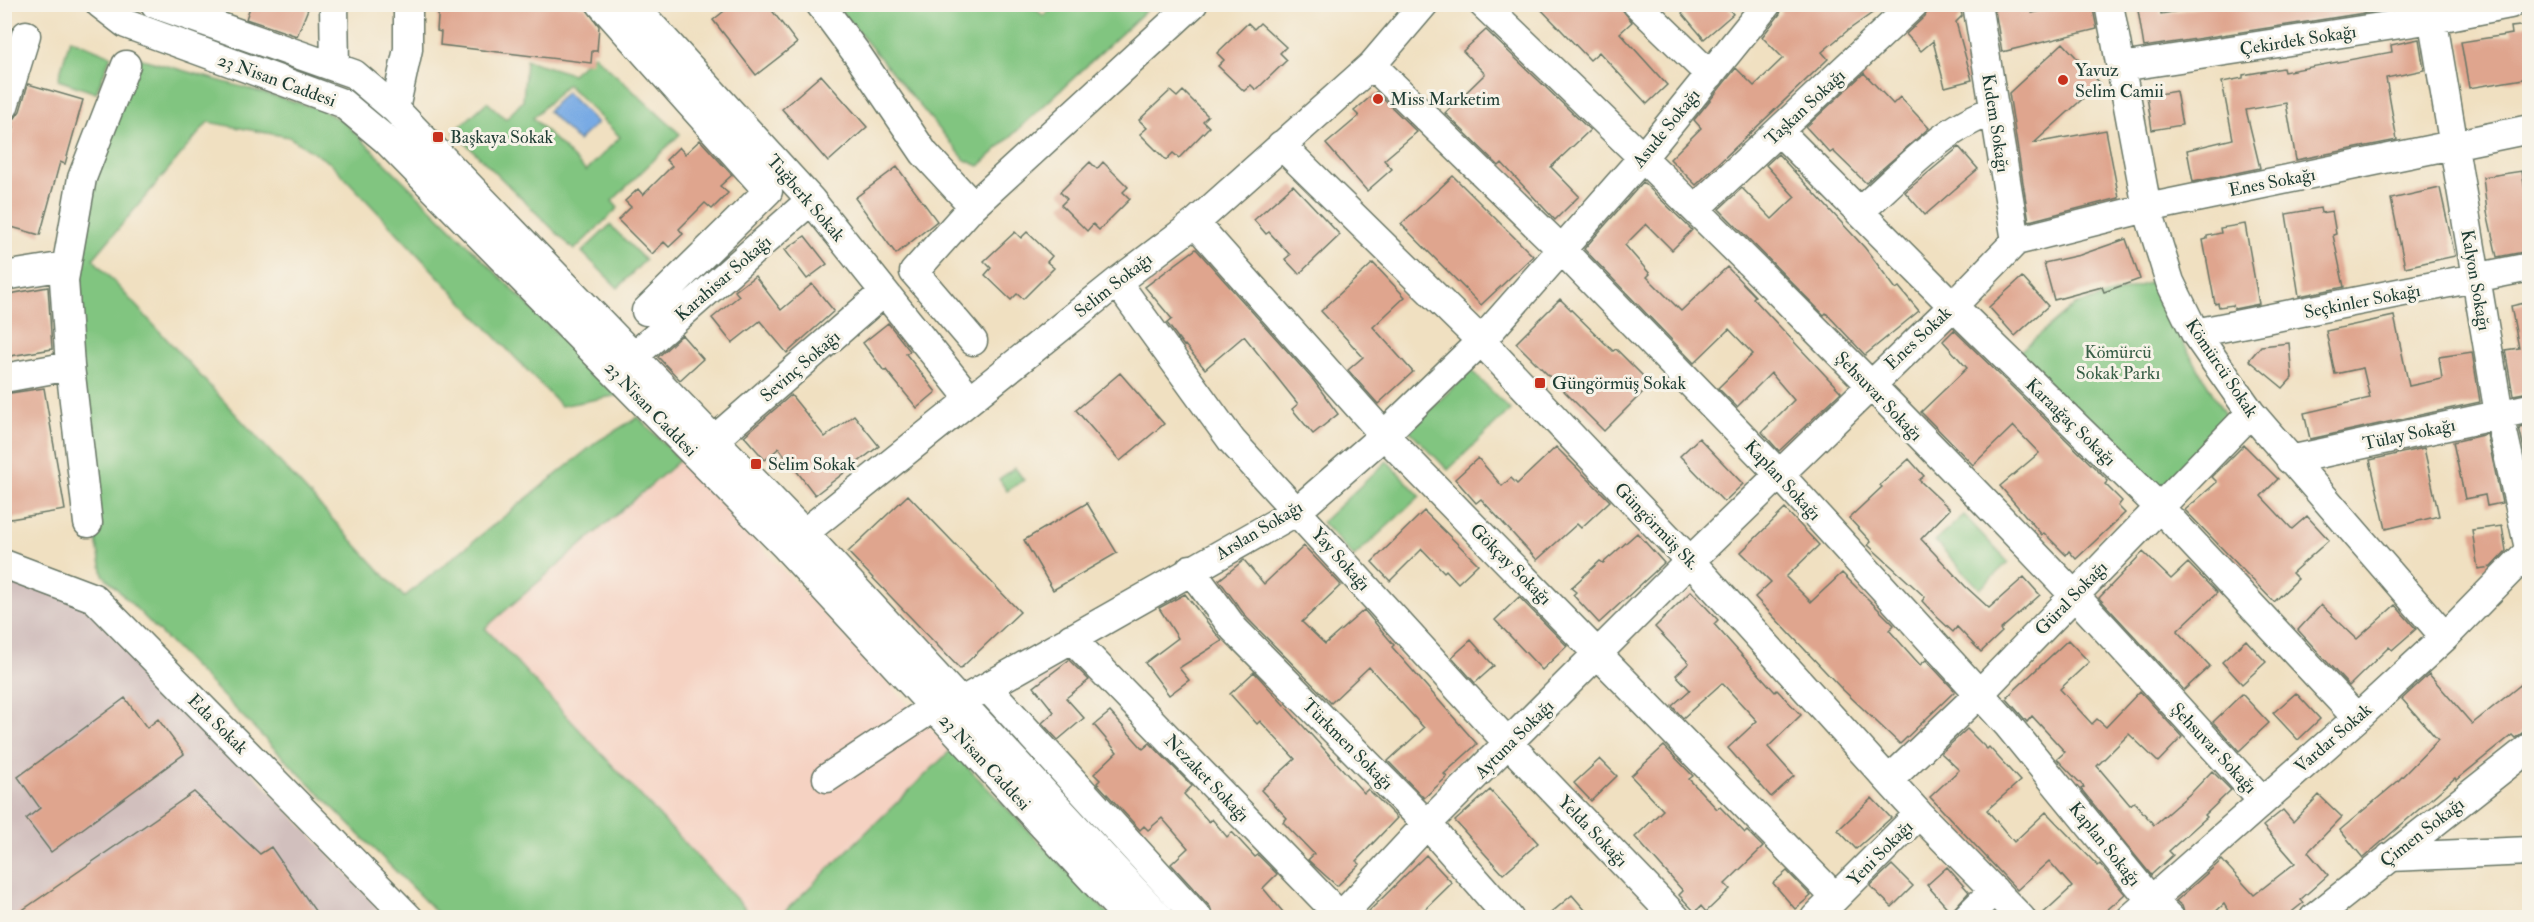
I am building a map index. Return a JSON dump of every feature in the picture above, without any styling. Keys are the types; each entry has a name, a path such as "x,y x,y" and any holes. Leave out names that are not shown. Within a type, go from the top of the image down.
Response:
{"street":[{"name":"23 Nisan Caddesi","path":"100,4 126,24 342,103 385,139 962,701 1160,918"},
{"name":"23 Nisan Caddesi","path":"155,4 354,74 395,109 715,440 934,707 1128,918"},
{"path":"334,4 335,67"},
{"path":"395,109 408,49 408,4"},
{"path":"601,4 768,191 646,310"},
{"name":"Tuğberk Sokak","path":"633,4 811,200 970,399"},
{"path":"820,4 924,153 973,206"},
{"path":"973,341 914,272 973,206 1193,4"},
{"name":"Selim Sokağı","path":"795,540 1117,282 1195,223 1372,65 1424,4"},
{"name":"Şehsuvar Sokağı","path":"1483,4 1643,156 1869,385 2073,594 2262,800"},
{"path":"1637,4 1710,75"},
{"name":"Asude Sokağı","path":"1562,250 1643,156 1767,4"},
{"name":"Taşkan Sokağı","path":"1695,209 1780,132 1914,4"},
{"name":"Kıdem Sokağı","path":"1977,4 2016,240"},
{"name":"Kömürcü Sokak","path":"2109,4 2147,208 2170,282 2195,333 2251,413 2445,637"},
{"name":"Çekirdek Sokağı","path":"2121,67 2432,12 2510,4"},
{"name":"Kalyon Sokağı","path":"2432,12 2499,414 2529,552"},
{"path":"4,106 26,35"},
{"path":"88,523 70,366 64,280 82,178 126,65"},
{"name":"Kaplan Sokağı","path":"1372,65 1562,250 1779,474 2007,724 2150,911"},
{"path":"1859,212 1953,130 1978,116 1994,111"},
{"name":"Enes Sokağı","path":"2016,240 2147,208 2529,129"},
{"name":"Karaağaç Sokağı","path":"1780,132 1953,306 2160,508 2357,718"},
{"name":"Güngörmüş Sk.","path":"1281,145 1480,341 1690,561 1919,814 2021,918"},
{"name":"Karahisar Sokağı","path":"634,356 811,200"},
{"name":"Gökçay Sokağı","path":"1195,223 1384,435 1835,897"},
{"name":"Enes Sokak","path":"1690,561 1953,306 2016,240"},
{"name":"Arslan Sokağı","path":"962,701 1191,569 1297,511 1384,435 1480,341 1562,250"},
{"path":"4,276 66,266"},
{"name":"Seçkinler Sokağı","path":"2195,333 2529,267"},
{"name":"Yay Sokağı","path":"1117,282 1232,441 1509,744"},
{"name":"Sevinç Sokağı","path":"715,440 885,292"},
{"path":"4,378 70,366"},
{"name":"Tülay Sokağı","path":"2290,460 2529,408"},
{"name":"Güral Sokağı","path":"1889,780 1978,694 2251,413"},
{"name":"Vardar Sokak","path":"2150,911 2262,800 2357,718 2445,637 2529,552"},
{"name":"Aytuna Sokağı","path":"1340,917 1427,825 1690,561"},
{"name":"Eda Sokak","path":"4,564 94,598 409,918"},
{"name":"Türkmen Sokağı","path":"1191,569 1234,629 1427,825 1509,918"},
{"name":"Nezaket Sokağı","path":"1071,638 1340,917"},
{"path":"987,687 1198,918"},
{"path":"827,778 934,707"},
{"name":"Yelda Sokağı","path":"1509,744 1676,918"},
{"name":"Çimen Sokağı","path":"2314,918 2529,747"},
{"name":"Yeni Sokağı","path":"1815,918 1919,814"},
{"path":"2390,858 2529,851"},
{"path":"1966,918 1994,890"}],"shaded area":[{"path":"680,460 951,750 778,917 753,917 485,627"},
{"path":"4,565 94,602 387,917 5,917"}],"green space":[{"path":"836,5 1030,5 1044,16 1055,5 1152,5 979,166 965,160"},
{"path":"70,39 111,56 96,93 58,80"},
{"path":"594,55 680,134 612,201 618,208 574,250 454,132 487,102 506,119 523,101 526,60 572,74","holes":["567,84 620,137 586,171 533,118"]},
{"path":"139,58 320,109 344,122 619,395 561,406 332,164 289,137 208,122 93,259 404,597 598,441 638,417 680,460 485,628 753,917 441,917 103,575 92,520 71,300 93,188"},
{"path":"610,225 645,260 618,288 582,252"},
{"name":"Kömürcü Sokak Parkı","path":"2152,282 2155,294 2228,420 2157,491 2013,357 2075,305"},
{"path":"1471,370 1510,410 1448,470 1409,430"},
{"path":"1387,461 1420,496 1354,557 1322,522"},
{"path":"1015,468 1024,480 1007,491 999,479"},
{"path":"1964,515 2008,562 1980,589 1935,541"},
{"path":"951,750 1111,917 778,918"}],"water":[{"path":"566,92 597,123 578,141 548,111"}],"building":[{"path":"251,4 310,4 297,36 246,19"},
{"path":"439,4 564,4 585,7 599,26 597,51 592,51 591,63 440,45 441,32 437,31"},
{"path":"733,4 767,4 797,43 756,75 713,20"},
{"path":"1536,4 1618,4 1632,22 1620,33 1667,85 1647,104 1599,52 1590,60"},
{"path":"1692,4 1725,4 1733,14 1704,39 1682,13"},
{"path":"1783,4 1885,4 1822,52 1828,59 1696,185 1670,159 1701,128 1694,120 1736,68 1754,86 1783,58 1762,37 1780,14"},
{"path":"1930,4 1956,4 1961,11 1962,16 1956,22 1972,80 1945,87 1933,41 1921,51 1906,34 1925,16"},
{"path":"1994,4 2030,4 2032,13 2073,4 2092,4 2097,29 2002,52"},
{"path":"2137,4 2159,4 2161,14 2202,7 2202,4 2377,4 2377,11 2144,47"},
{"path":"1248,23 1254,29 1260,23 1286,47 1280,53 1287,60 1256,90 1251,85 1244,91 1218,66 1224,60 1217,53"},
{"path":"2529,25 2529,78 2469,88 2461,42 2512,34 2511,27"},
{"path":"1486,30 1590,130 1551,167 1579,196 1555,220 1502,163 1499,166 1445,113 1485,74 1463,51"},
{"path":"2419,39 2424,70 2386,78 2397,140 2296,160 2286,103 2246,110 2260,168 2193,182 2187,150 2233,139 2222,82 2243,78 2243,75 2283,68 2284,72 2392,52 2391,45"},
{"path":"2063,43 2100,83 2034,143 2106,130 2119,198 2029,221 2009,93"},
{"path":"1864,73 1893,104 1900,97 1929,128 1866,183 1833,151 1830,153 1806,127"},
{"path":"821,75 867,127 828,162 782,109"},
{"path":"28,84 83,100 65,164 60,162 40,235 4,225 4,160 14,127 4,125 4,122 15,118 20,111"},
{"path":"1170,91 1177,97 1183,91 1208,116 1203,121 1209,127 1179,158 1173,153 1166,160 1140,134 1147,128 1139,120"},
{"path":"2176,91 2182,125 2152,130 2147,96"},
{"path":"1376,92 1417,132 1384,160 1392,169 1367,191 1326,144 1359,116 1354,111"},
{"path":"700,140 732,175 720,186 728,193 712,209 705,203 679,229 683,234 669,247 664,242 652,254 618,220 631,207 625,201 638,189 643,195 672,166 666,160 679,147 685,154"},
{"path":"1959,147 1978,169 1925,215 1905,192"},
{"path":"1778,154 1865,248 1896,289 1899,287 1919,311 1865,355 1826,313 1824,315 1719,209 1742,188 1772,219 1795,197 1766,165"},
{"path":"1090,162 1097,169 1103,162 1128,187 1123,192 1130,199 1099,230 1093,224 1087,231 1061,205 1067,199 1060,192"},
{"path":"897,167 937,221 896,254 855,198"},
{"path":"2522,171 2527,203 2529,202 2529,251 2497,257 2487,212 2483,177"},
{"path":"1453,176 1533,256 1481,305 1401,224"},
{"path":"1643,182 1692,230 1672,250 1646,224 1625,245 1650,274 1647,277 1681,311 1727,267 1841,392 1779,451 1762,432 1794,400 1771,373 1737,407 1718,388 1753,354 1729,329 1694,363 1584,249"},
{"path":"1293,185 1340,235 1299,274 1285,259 1290,255 1269,232 1266,234 1254,220"},
{"path":"2440,188 2455,256 2405,267 2391,199"},
{"path":"2320,208 2321,213 2332,211 2336,234 2333,235 2344,287 2299,296 2286,214"},
{"path":"2245,224 2259,304 2234,309 2233,305 2219,307 2218,303 2215,304 2203,240 2207,239 2207,236 2221,233 2220,228"},
{"path":"1015,232 1021,238 1027,232 1052,256 1047,262 1054,268 1023,299 1017,294 1011,300 985,275 991,268 984,261"},
{"path":"805,236 827,264 807,279 785,250"},
{"path":"2126,239 2140,279 2104,292 2102,287 2054,300 2044,263 2080,255"},
{"path":"1196,249 1314,381 1338,414 1313,434 1292,409 1298,404 1244,336 1205,369 1167,323 1172,319 1145,287"},
{"path":"1373,263 1405,297 1373,327 1413,372 1378,404 1348,370 1363,357 1321,311"},
{"path":"755,276 781,310 812,284 834,311 787,353 760,321 732,343 712,318 739,296 735,291"},
{"path":"2022,277 2048,306 2015,336 1989,307"},
{"path":"48,287 52,349 4,357 4,295"},
{"path":"1560,299 1613,351 1616,349 1651,384 1604,431 1516,343"},
{"path":"2529,302 2529,392 2513,395 2505,350 2519,348 2511,306"},
{"path":"2394,316 2409,386 2442,379 2439,357 2472,352 2480,402 2310,439 2304,413 2370,398 2363,368 2335,374 2326,331"},
{"path":"888,323 910,351 906,354 936,392 917,408 863,343"},
{"path":"1954,330 2108,481 2105,484 2122,501 2118,506 2125,513 2076,559 2069,551 2066,555 2044,533 2042,535 2000,486 2039,453 2013,426 1973,465 1921,412 1967,368 1943,341"},
{"path":"682,335 703,359 680,380 658,357"},
{"path":"2289,343 2292,378 2283,388 2249,360 2261,346"},
{"path":"1120,373 1164,424 1120,461 1076,410"},
{"path":"44,388 65,510 4,520 4,394"},
{"path":"791,395 825,437 854,415 879,446 815,495 779,448 765,460 744,436"},
{"path":"2529,425 2529,471 2519,427"},
{"path":"2487,434 2502,503 2487,506 2485,495 2465,499 2453,442"},
{"path":"1699,438 1743,484 1724,502 1680,456"},
{"path":"2244,445 2278,479 2261,496 2292,529 2307,516 2329,540 2292,573 2298,579 2274,602 2185,510 2217,482 2212,477"},
{"path":"1556,447 1610,501 1581,528 1577,524 1537,560 1481,499 1476,503 1455,479 1478,458 1502,486 1511,478 1517,484"},
{"path":"2424,448 2439,516 2386,529 2370,460"},
{"path":"1909,459 1924,476 1919,480 1950,509 1921,539 1965,586 1989,608 2024,577 2040,595 2000,630 2002,632 1981,652 1957,627 1953,632 1938,618 1922,601 1925,597 1868,545 1871,542 1849,518"},
{"path":"908,495 1020,612 960,669 848,552"},
{"path":"1087,503 1117,553 1053,590 1024,540"},
{"path":"1785,509 1819,545 1786,577 1811,602 1842,573 1894,625 1889,630 1920,665 1926,660 1955,691 1900,744 1840,687 1755,597 1771,582 1741,552"},
{"path":"1424,511 1478,564 1458,583 1422,549 1390,581 1372,562"},
{"path":"2502,526 2506,551 2491,567 2478,569 2472,530"},
{"path":"1637,533 1664,563 1599,623 1573,595 1576,592 1571,588 1600,561 1603,563"},
{"path":"1304,546 1341,585 1302,622 1325,644 1364,610 1394,645 1392,647 1477,744 1444,774 1447,777 1424,798 1388,761 1424,728 1369,667 1331,703 1247,618 1219,580 1244,560 1264,584"},
{"path":"2143,552 2171,579 2188,563 2217,593 2177,631 2210,666 2184,690 2099,598"},
{"path":"1691,591 1718,620 1714,624 1775,692 1777,690 1801,715 1768,747 1794,776 1771,797 1728,748 1757,721 1722,683 1683,718 1672,706 1690,690 1676,675 1689,663 1655,627"},
{"path":"1185,594 1222,641 1179,668 1189,680 1169,695 1145,663 1178,638 1159,608"},
{"path":"1519,597 1567,646 1542,670 1495,620"},
{"path":"2321,605 2357,639 2395,605 2416,629 2392,650 2389,647 2349,686 2298,630"},
{"path":"1471,640 1494,666 1475,683 1452,657"},
{"path":"2068,640 2089,662 2060,689 2092,724 2097,719 2106,727 2140,691 2182,737 2158,762 2129,734 2097,766 2130,805 2134,802 2154,825 2212,771 2231,790 2205,815 2207,817 2169,851 2173,855 2151,875 2081,789 2084,787 2057,759 2065,752 2032,716 2027,722 2007,699"},
{"path":"2246,640 2266,662 2242,684 2222,662"},
{"path":"1069,660 1089,680 1066,698 1084,718 1058,740 1042,723 1054,712 1034,687"},
{"path":"1254,672 1364,793 1368,789 1397,818 1356,861 1360,864 1337,886 1308,860 1314,854 1283,822 1287,818 1261,790 1295,759 1260,721 1257,724 1230,694"},
{"path":"2429,674 2472,724 2529,678 2529,728 2515,738 2512,735 2456,780 2455,778 2363,858 2340,830 2397,782 2438,740 2402,699"},
{"path":"2296,693 2320,719 2298,740 2273,713"},
{"path":"2242,694 2269,723 2239,751 2213,722"},
{"path":"125,698 147,728 158,719 184,754 51,852 26,819 40,808 18,777"},
{"path":"1110,712 1143,749 1150,743 1192,786 1184,794 1209,822 1212,819 1227,837 1232,832 1255,857 1258,855 1277,874 1263,888 1288,918 1214,918 1210,907 1171,864 1188,848 1162,818 1148,830 1144,826 1140,830 1097,783 1100,780 1094,774 1117,752 1094,725"},
{"path":"1967,729 1987,749 1989,747 2020,781 1987,810 2014,842 2046,812 2098,866 2100,864 2125,894 2098,918 2038,918 2072,887 2049,861 2017,890 1930,797 1959,770 1941,753"},
{"path":"1664,746 1693,776 1689,779 1717,809 1720,807 1745,833 1747,831 1763,847 1725,884 1730,889 1706,912 1701,906 1695,912 1679,895 1683,891 1635,837 1663,810 1631,776"},
{"path":"1600,759 1617,776 1591,801 1574,783"},
{"path":"1490,790 1538,843 1503,874 1455,821"},
{"path":"194,792 260,854 271,847 320,918 11,918"},
{"path":"2319,795 2342,817 2308,852 2328,875 2300,900 2303,903 2284,918 2232,918 2224,904 2209,918 2186,918 2182,906 2176,901 2222,860 2254,895 2295,863 2263,826 2283,810 2293,822"},
{"path":"1872,798 1891,818 1856,849 1838,830"},
{"path":"1426,855 1452,883 1416,918 1362,918"},
{"path":"1892,865 1913,886 1892,907 1870,886"},
{"path":"1947,867 1969,892 1951,912 1927,885"},
{"path":"1787,871 1811,896 1795,909 1773,883"},
{"path":"1572,895 1592,918 1545,918"}],"place":[{"name":"Yavuz Selim Camii","path":"2063,80"},
{"name":"Miss Marketim","path":"1378,99"},
{"name":"Başkaya Sokak","path":"438,137"},
{"name":"Güngörmüş Sokak","path":"1540,383"},
{"name":"Selim Sokak","path":"756,464"}]}
